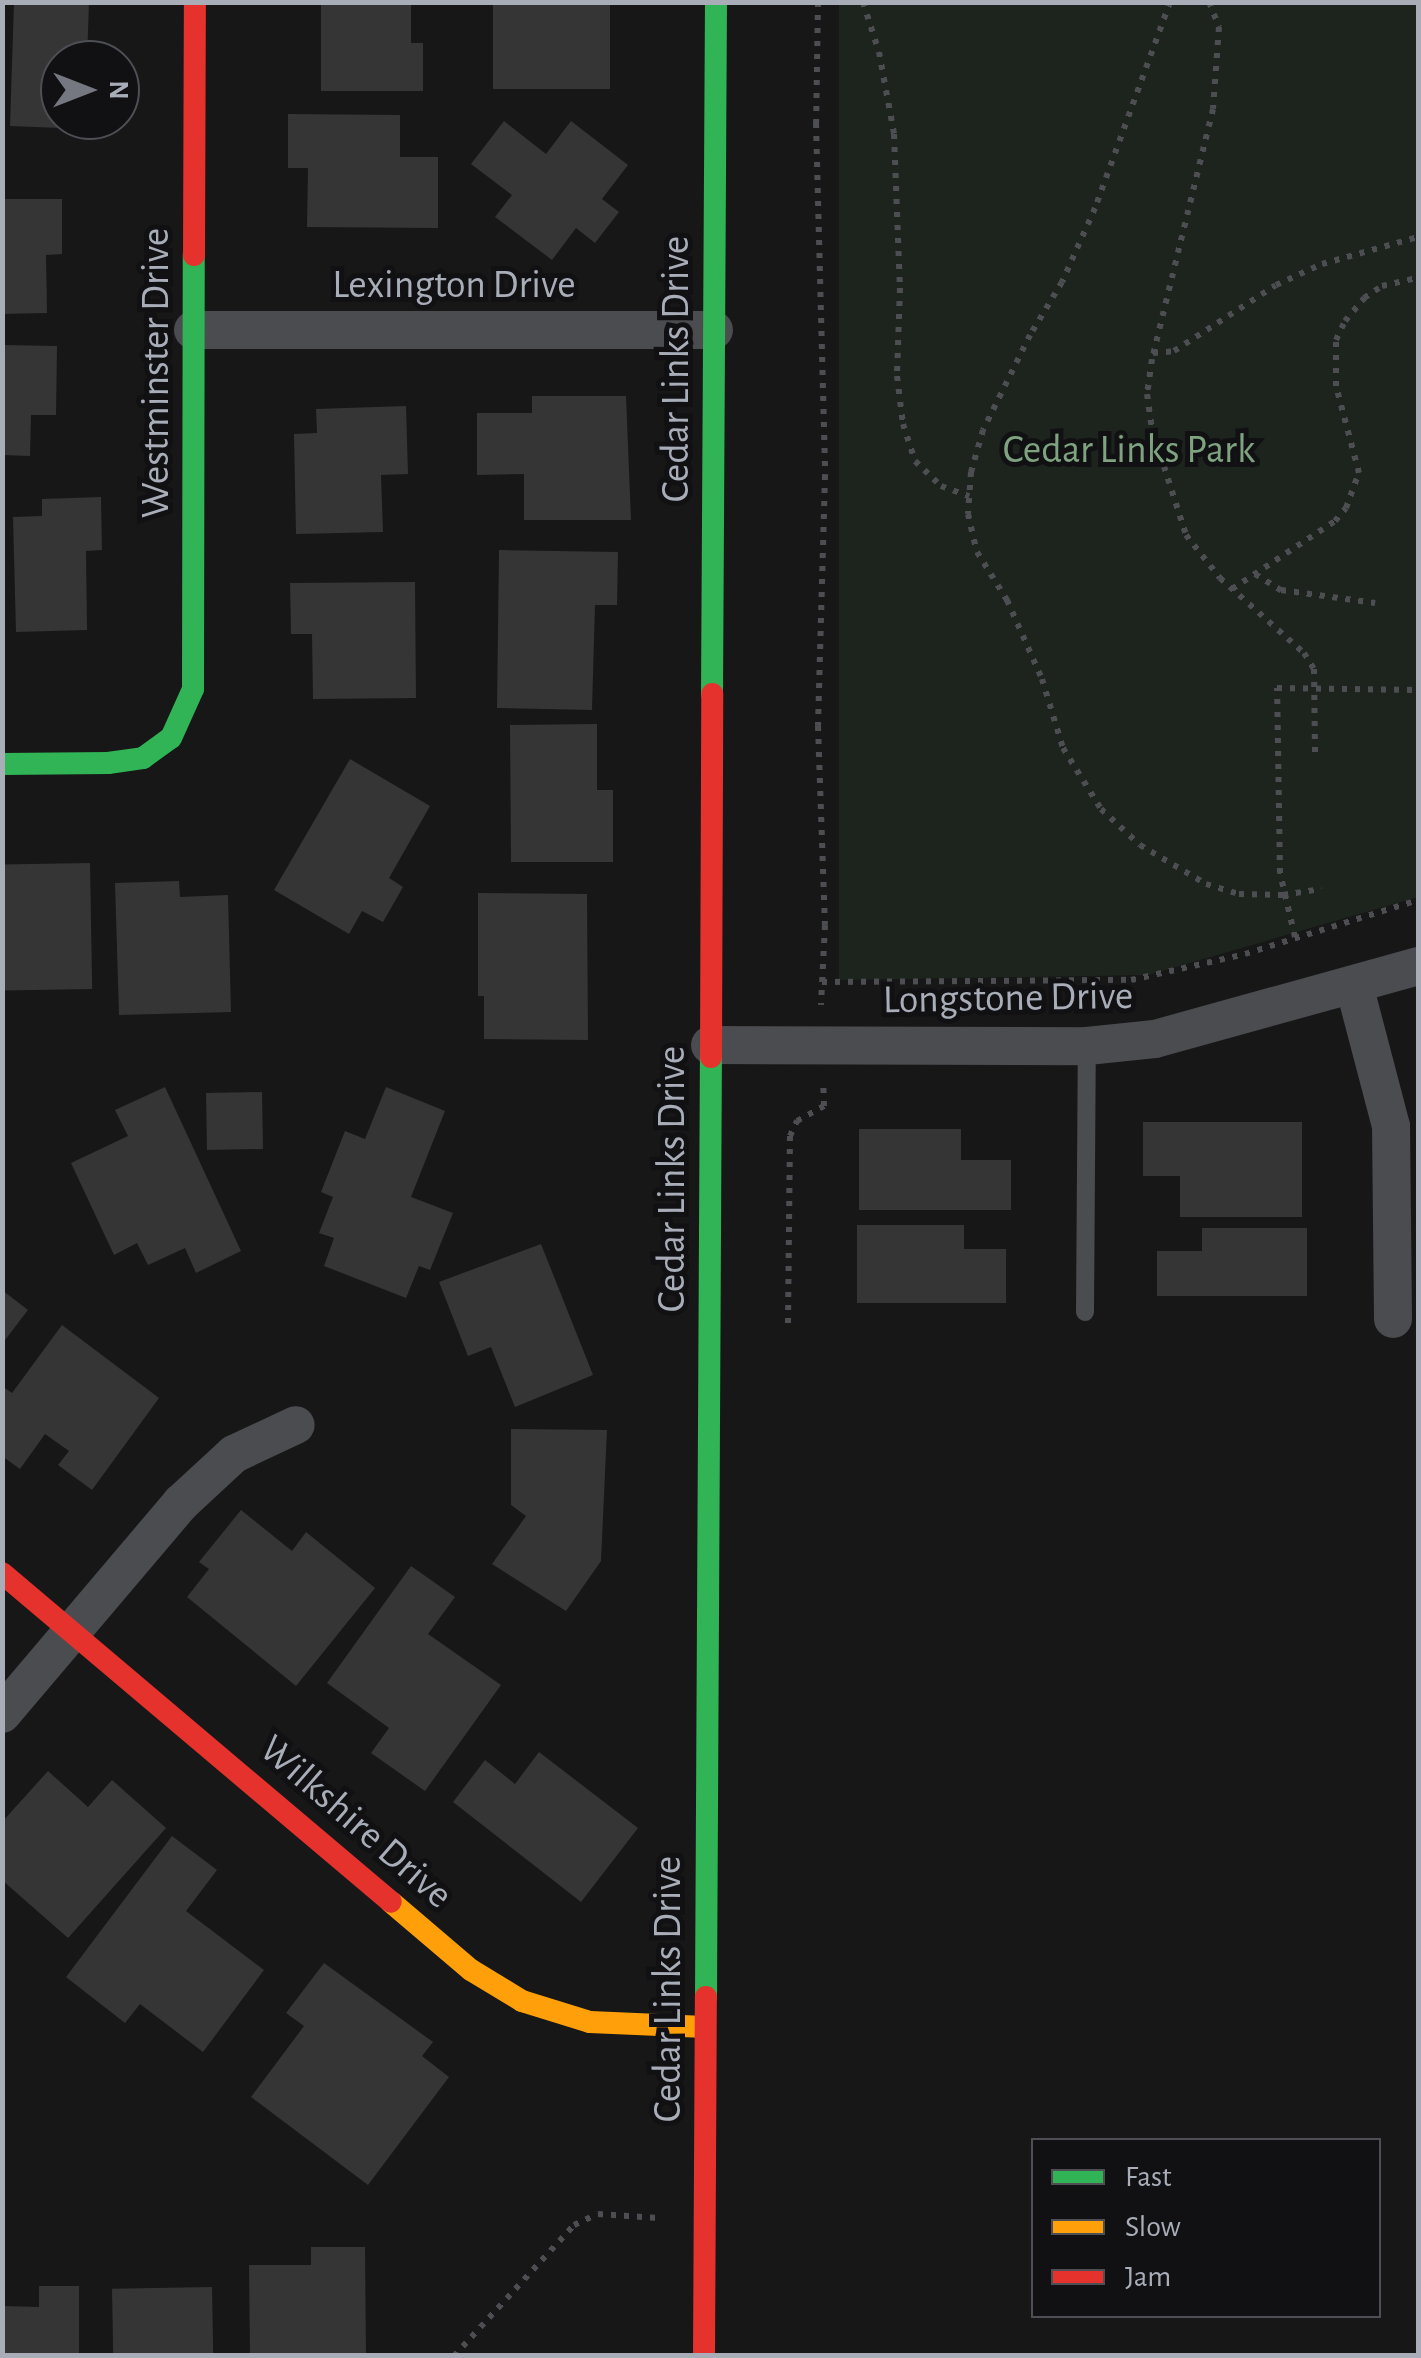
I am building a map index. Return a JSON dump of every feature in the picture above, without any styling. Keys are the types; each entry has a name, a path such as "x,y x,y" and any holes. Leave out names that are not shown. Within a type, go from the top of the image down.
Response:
{"street":[{"name":"Westminster Drive","path":"2,764 108,764 144,758 172,738 194,689 195,2"},
{"name":"Cedar Links Drive","path":"704,2356 716,2"},
{"name":"Lexington Drive","path":"194,330 714,330"},
{"name":"Longstone Drive","path":"710,1045 1086,1046 1212,1027 1418,966"},
{"path":"1354,985 1391,1126 1393,1319"},
{"path":"2,1714 181,1503 234,1454 296,1425"},
{"name":"Wilkshire Drive","path":"2,1574 73,1628 471,1970 522,2001 590,2022 705,2027"}],"lane":[{"path":"1085,1312 1086,1046"}],"path":[{"path":"788,1323 790,1136 798,1121 824,1106 822,982 826,925 818,726 826,476 816,123 818,2"},
{"path":"864,2 879,52 894,134 900,288 896,376 902,424 915,462 941,486 969,496"},
{"path":"1170,2 1095,208 1062,282 1014,364 983,430 968,514 977,552 1026,640 1063,748 1101,809 1140,845 1206,884 1239,894 1283,895 1322,889"},
{"path":"1208,2 1219,27 1213,109 1153,353 1147,394 1152,429 1183,526 1232,590 1304,654 1314,668 1315,752"},
{"path":"1153,353 1174,351 1276,284 1322,264 1418,237"},
{"path":"1232,590 1335,521 1346,508 1359,473 1336,386 1336,340 1344,320 1364,298 1382,286 1418,278"},
{"path":"1255,574 1281,590 1375,603"},
{"path":"1296,937 1283,895 1277,835 1277,688 1418,690"},
{"path":"822,982 1131,980 1170,974 1418,900"},
{"path":"454,2356 574,2225 598,2214 704,2221"}],"green space":[{"name":"Cedar Links Park","path":"839,3 1418,3 1418,897 1148,975 839,980"}],"building":[{"path":"14,2 89,2 88,40 40,40 40,127 10,126"},
{"path":"321,2 411,2 411,43 423,43 423,91 321,91"},
{"path":"493,2 610,2 610,89 493,89"},
{"path":"288,114 400,115 400,157 438,157 438,228 307,227 308,168 288,168"},
{"path":"504,121 546,154 571,121 628,165 602,199 619,212 595,243 576,228 552,260 495,217 512,195 471,164"},
{"path":"2,199 62,199 62,254 46,255 47,313 2,314"},
{"path":"2,345 57,346 56,415 31,415 30,456 2,455"},
{"path":"532,396 626,396 631,520 524,520 524,474 477,475 477,413 532,413"},
{"path":"406,406 408,474 381,475 383,532 296,534 294,434 317,433 316,409"},
{"path":"101,497 102,550 86,551 87,630 16,632 13,517 42,516 42,499"},
{"path":"499,550 618,552 617,605 595,605 592,710 497,708"},
{"path":"415,582 416,698 313,699 312,634 291,634 290,583"},
{"path":"597,724 597,790 613,790 613,862 511,862 510,725"},
{"path":"350,759 430,806 389,878 403,887 383,922 362,911 349,934 274,890"},
{"path":"90,863 92,989 4,991 2,865"},
{"path":"179,881 180,897 228,895 231,1012 119,1015 115,883"},
{"path":"478,893 587,894 588,1040 484,1039 484,996 478,996"},
{"path":"165,1087 241,1251 196,1273 185,1248 148,1265 137,1243 114,1255 71,1163 128,1136 115,1110"},
{"path":"386,1087 445,1111 411,1197 453,1213 430,1270 419,1266 406,1298 324,1266 334,1238 319,1233 333,1197 321,1192 345,1131 365,1139"},
{"path":"262,1092 263,1149 207,1150 206,1093"},
{"path":"1143,1122 1302,1122 1302,1217 1180,1217 1180,1176 1143,1176"},
{"path":"859,1129 961,1129 961,1160 1011,1160 1011,1210 859,1210"},
{"path":"857,1225 964,1225 964,1249 1006,1249 1006,1303 857,1303"},
{"path":"1202,1228 1307,1228 1307,1296 1157,1296 1157,1251 1202,1251"},
{"path":"541,1244 593,1375 515,1407 491,1347 468,1356 439,1282"},
{"path":"2,1290 28,1310 2,1344"},
{"path":"62,1325 159,1398 92,1490 58,1465 69,1451 45,1434 20,1469 2,1456 2,1386 12,1393"},
{"path":"511,1429 607,1430 601,1561 566,1611 492,1564 526,1516 511,1505"},
{"path":"241,1510 292,1551 306,1532 375,1588 296,1686 187,1597 209,1569 199,1562"},
{"path":"411,1566 455,1597 428,1634 501,1685 425,1791 371,1753 389,1728 327,1683"},
{"path":"539,1752 638,1828 581,1902 453,1802 485,1760 515,1784"},
{"path":"48,1771 88,1807 112,1780 166,1828 68,1938 2,1880 2,1822"},
{"path":"172,1836 217,1870 186,1911 264,1970 203,2052 140,2004 125,2023 66,1977"},
{"path":"324,1963 433,2042 422,2056 449,2077 368,2185 251,2097 304,2026 286,2013"},
{"path":"311,2247 365,2247 366,2356 250,2356 249,2265 311,2265"},
{"path":"39,2286 79,2286 79,2356 2,2356 2,2306 39,2307"},
{"path":"212,2287 213,2356 113,2356 112,2289"}],"traffic: fast":[{"path":"712,694 716,2"},
{"path":"2,764 108,763 143,758 171,738 193,689 194,255"},
{"path":"706,1997 711,1057"}],"traffic: slow":[{"path":"391,1902 471,1970 522,2001 590,2022 705,2027"}],"traffic: jam":[{"path":"194,255 195,2"},
{"path":"711,1057 712,694"},
{"path":"2,1573 391,1902"},
{"path":"704,2356 706,1997"}]}
